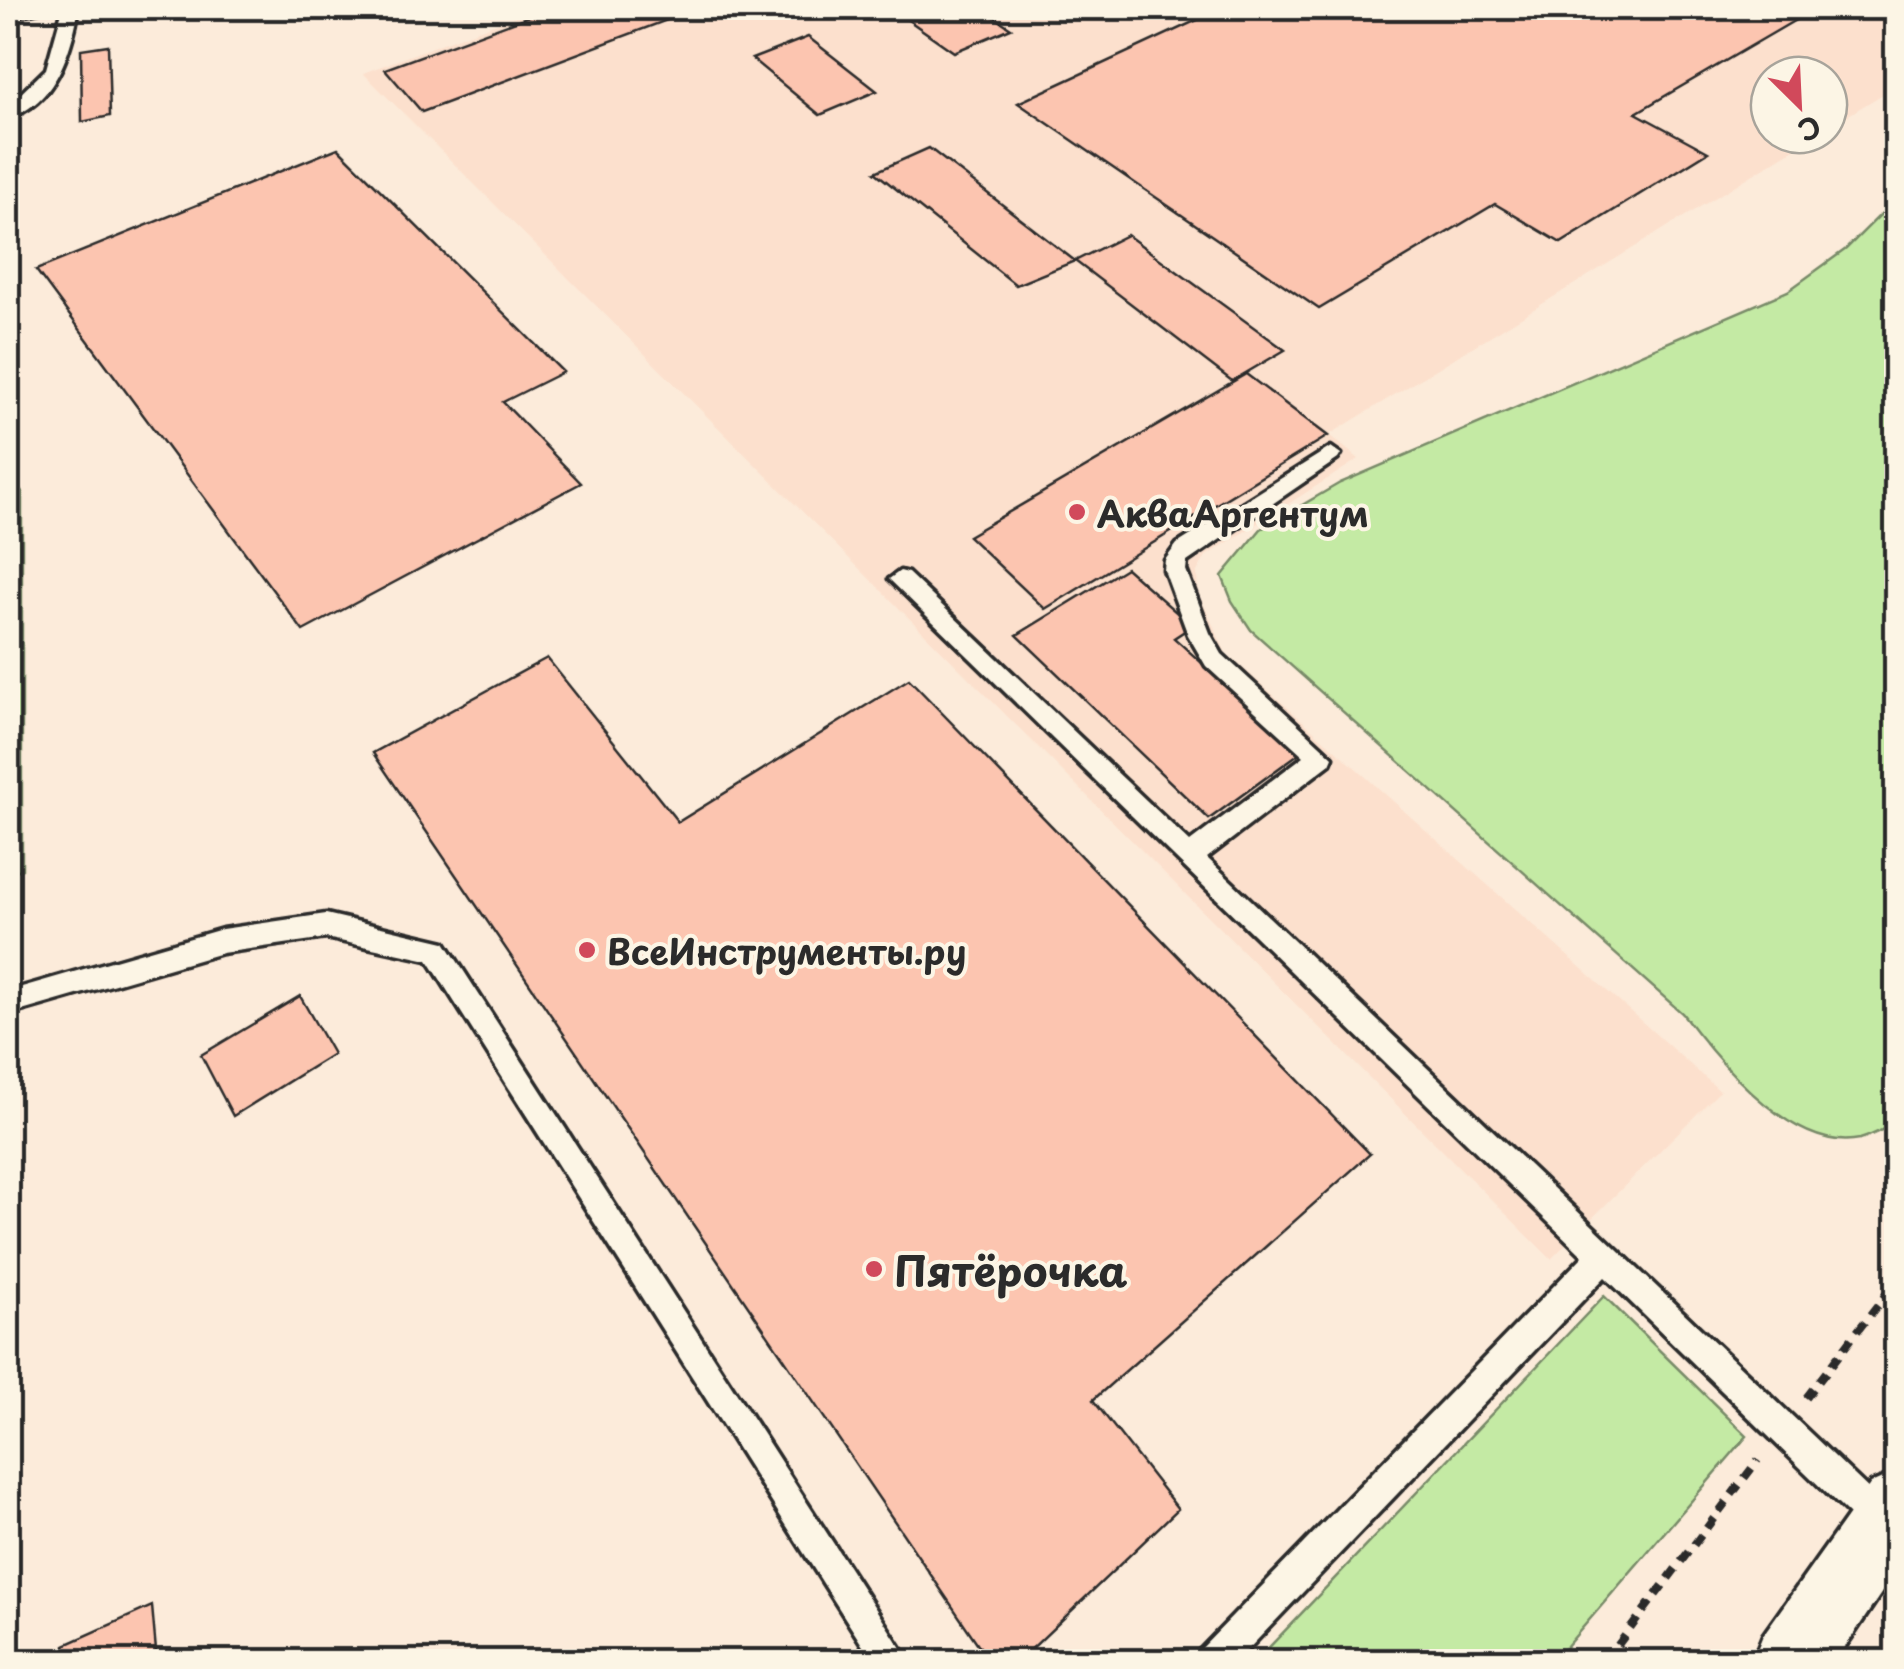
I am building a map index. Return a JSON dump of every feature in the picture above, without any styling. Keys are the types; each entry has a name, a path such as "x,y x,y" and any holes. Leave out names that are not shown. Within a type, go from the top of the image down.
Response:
{"main road":[{"path":"1790,1662 1892,1524"}],"lane":[{"path":"8,13 43,8"},
{"path":"8,113 35,94 61,63 71,8"},
{"path":"1189,858 1321,757 1214,660 1198,635 1175,570 1176,560 1185,550 1331,454"},
{"path":"900,580 1781,1430 1892,1524"},
{"path":"8,1003 82,978 222,941 326,926 436,950 893,1662"},
{"path":"1212,1662 1603,1256"}],"path":[{"path":"1604,1662 1896,1280"}],"shaded area":[{"path":"537,8 1896,8 1896,86 1849,115 1849,55 1749,55 1749,155 1784,155 1329,435 1359,459 1206,556 1197,572 1198,592 1226,653 1720,1091 1551,1259 363,73"}],"green space":[{"path":"1896,199 1896,1123 1860,1139 1834,1140 1808,1132 1759,1099 1682,1013 1251,630 1232,601 1222,576 1261,529 1340,483 1788,291 1846,249"},
{"path":"8,472 22,492 22,869 8,873"},
{"path":"1604,1296 1747,1436 1554,1661 1256,1661"}],"building":[{"path":"551,8 679,8 686,13 422,112 385,69"},
{"path":"891,8 981,8 1011,28 954,52"},
{"path":"1223,8 1233,8 1249,17 1269,8 1816,8 1636,113 1708,152 1561,243 1495,204 1319,309 1018,103"},
{"path":"808,37 877,91 820,115 752,59"},
{"path":"108,45 110,116 82,122 81,49"},
{"path":"338,148 563,372 503,402 581,483 303,631 36,270"},
{"path":"929,148 1075,261 1016,285 875,172"},
{"path":"1127,235 1285,350 1232,381 1075,261"},
{"path":"1246,374 1328,436 1045,609 968,536"},
{"path":"1126,568 1192,626 1174,638 1301,752 1209,819 1017,635"},
{"path":"547,658 678,822 909,679 1370,1154 1093,1400 1178,1509 1018,1662 990,1662 373,753"},
{"path":"300,996 333,1054 233,1116 201,1055"},
{"path":"152,1606 157,1662 66,1662 65,1645"}],"place":[{"name":"АкваАргентум","path":"1077,512"},
{"name":"ВсеИнструменты.ру","path":"587,950"},
{"name":"Пятёрочка","path":"874,1269"}]}
